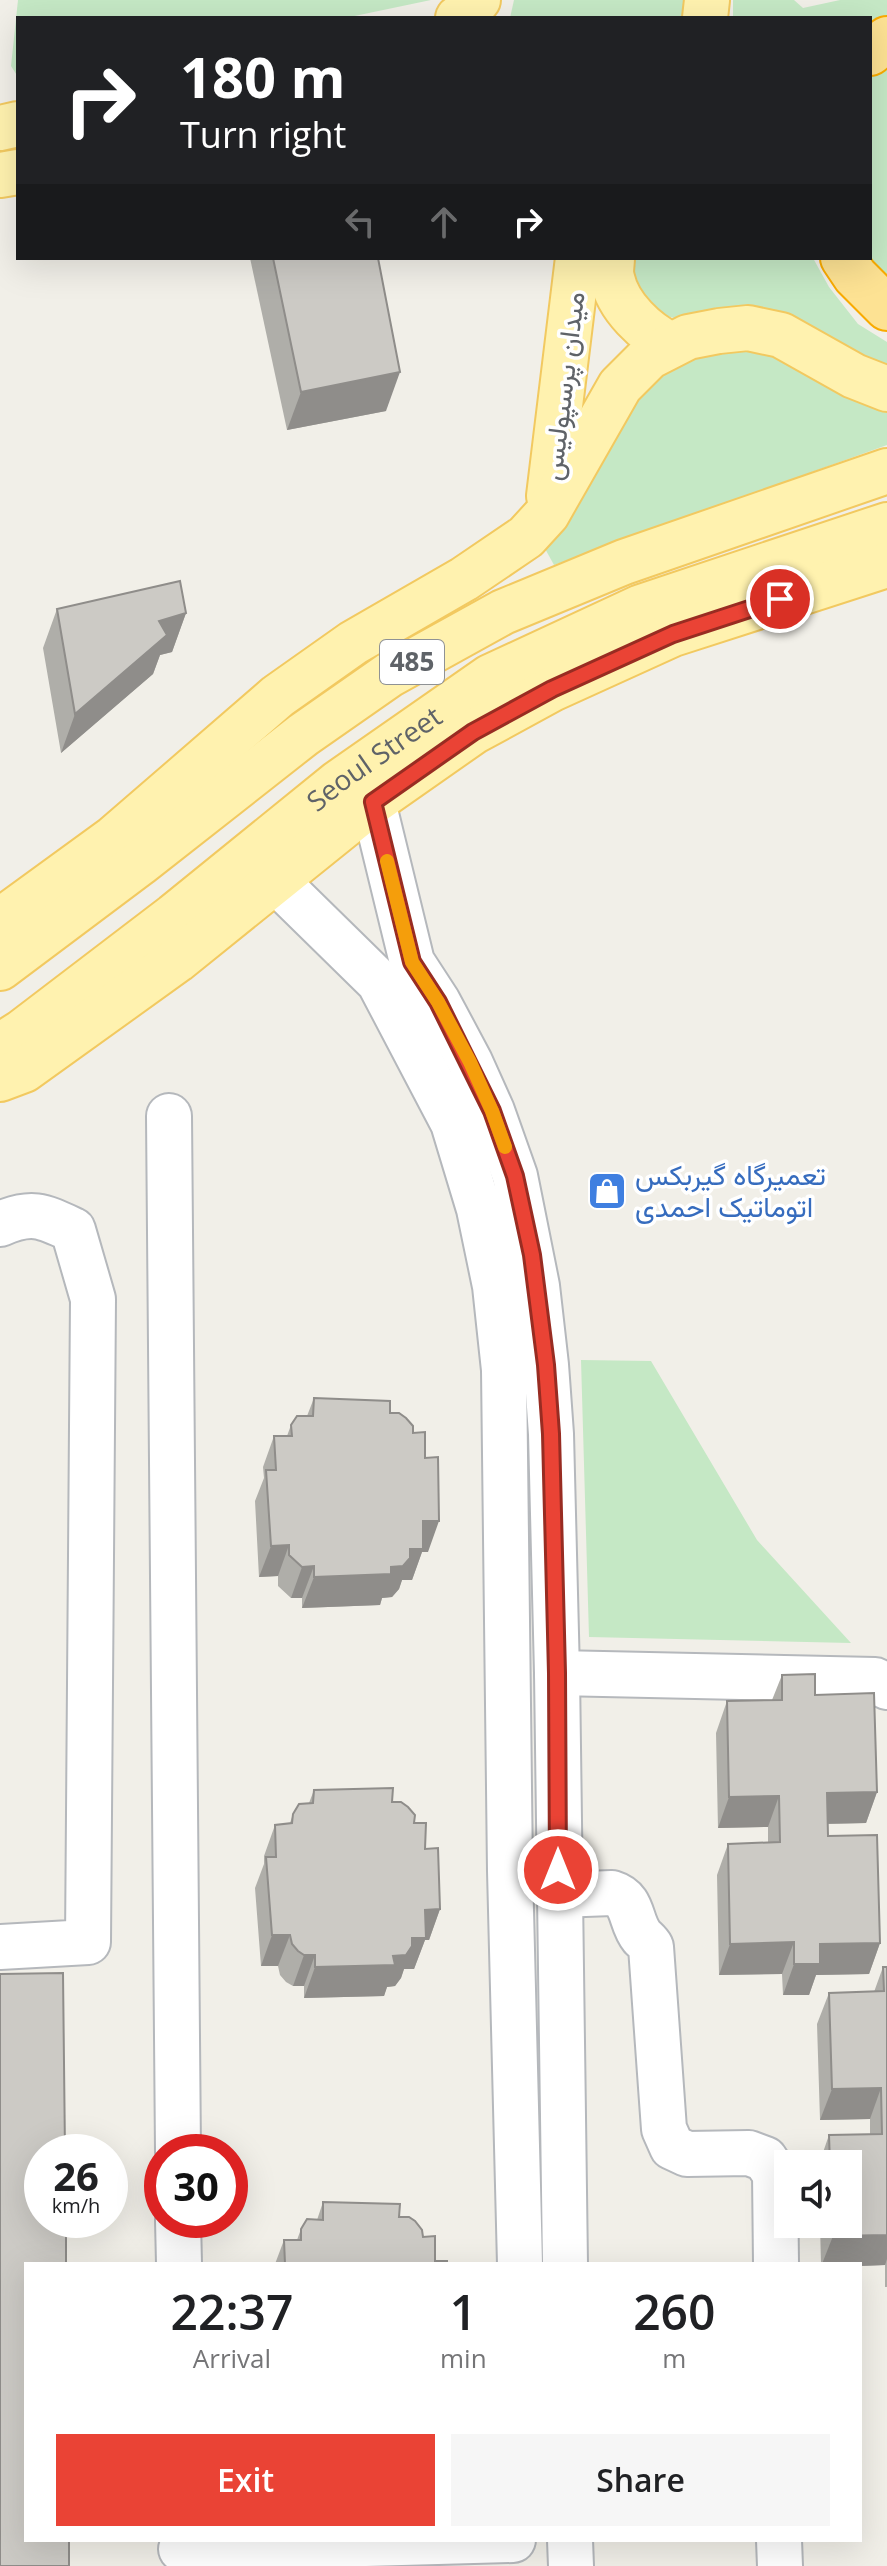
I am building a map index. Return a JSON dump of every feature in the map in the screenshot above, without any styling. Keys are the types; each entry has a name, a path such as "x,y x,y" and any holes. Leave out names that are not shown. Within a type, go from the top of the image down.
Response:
{"highway":[{"path":"844,260 855,276 887,308"}],"main road":[{"path":"461,16 478,0"},
{"name":"میدان پرسپولیس","path":"547,514 578,260"},
{"path":"612,260 612,278 623,302 640,326 671,345"},
{"path":"0,921 114,838 278,696 353,643 502,555 526,537 547,514 620,386 649,357 688,337 748,328 781,335 854,376 887,389"},
{"name":"Seoul Street","path":"0,968 303,735 389,675 503,612 543,595 624,562 887,471"},
{"name":"Seoul Street","path":"0,1046 174,916 338,783 490,677 641,607 887,525"},
{"path":"0,1079 24,1070 177,960 373,802 473,732 552,689 673,634 887,565"}],"street":[{"path":"373,802 412,962 438,1002 492,1111 515,1176 537,1286 551,1434 565,2262"},
{"path":"275,880 379,982 453,1123 479,1209 495,1286 504,1370 510,1871 520,2262"},
{"path":"169,1116 178,2134"},
{"path":"0,1224 21,1215 48,1219 73,1230 93,1299 88,1942 0,1947"},
{"path":"557,1673 875,1680 887,1687"},
{"path":"510,1871 620,1895 627,1902 642,1937 651,1947 664,2129 672,2147 687,2154 749,2153 765,2159 775,2174 776,2262"},
{"path":"178,2238 179,2262"},
{"path":"181,2552 458,2542"},
{"path":"526,2542 526,2566"},
{"path":"570,2542 571,2566"},
{"path":"779,2542 780,2566"}],"green space":[{"path":"18,0 431,0 355,16 16,16"},
{"path":"514,0 690,0 688,16 510,16"},
{"path":"733,0 794,0 803,8 840,0 887,0 887,16 872,27 872,16 733,16"},
{"path":"16,19 16,74 11,66"},
{"path":"887,56 887,284 865,260 872,260 872,74"},
{"path":"627,260 814,260 829,287 858,324 887,342 887,379 667,316 639,292"},
{"path":"737,338 887,403 887,445 554,565 543,545 645,376"},
{"path":"581,1360 651,1361 757,1540 851,1643 589,1637"}],"building":[{"path":"273,260 378,260 400,372 301,392"},
{"path":"180,581 186,613 159,621 167,635 75,714 57,609"},
{"path":"314,1398 390,1401 390,1413 399,1413 406,1418 413,1426 413,1433 425,1432 425,1458 438,1457 439,1521 423,1521 423,1549 410,1549 410,1558 403,1566 391,1567 391,1574 314,1577 314,1566 302,1567 289,1555 289,1545 271,1546 266,1470 276,1470 274,1436 292,1436 291,1425 297,1416 313,1416"},
{"path":"815,1674 815,1695 874,1693 877,1792 827,1793 828,1836 877,1835 880,1943 820,1944 820,1964 794,1964 794,1942 730,1944 728,1844 780,1842 779,1796 729,1797 727,1701 782,1700 782,1675"},
{"path":"393,1788 392,1802 401,1802 408,1807 415,1815 414,1823 426,1823 425,1849 438,1848 440,1909 425,1910 426,1938 412,1938 412,1946 406,1955 393,1956 395,1965 315,1967 315,1955 304,1955 298,1951 290,1935 272,1935 266,1857 276,1857 275,1825 292,1823 299,1804 313,1803 314,1790"},
{"path":"883,1967 887,1967 887,2235 862,2235 862,2150 830,2150 829,2135 882,2134 881,2088 832,2089 829,1993 884,1991"},
{"path":"63,1973 65,2134 24,2134 24,2238 66,2238 66,2262 24,2262 24,2542 69,2542 69,2566 0,2566 0,1974"},
{"path":"323,2202 400,2204 399,2217 409,2217 415,2221 423,2237 435,2236 435,2261 447,2262 285,2262 284,2240 301,2240 301,2229 307,2219 323,2220"}],"slow traffic":[{"path":"387,861 412,962 438,1002 470,1062 505,1147"}],"place":[{"name":"تعمیرگاه گیربکس اتوماتیک احمدی","path":"607,1191"}],"route":[{"path":"558,1870 551,1434 532,1255 515,1176 492,1111 438,1002 412,962 373,802 473,732 552,689 673,634 780,599"}]}
